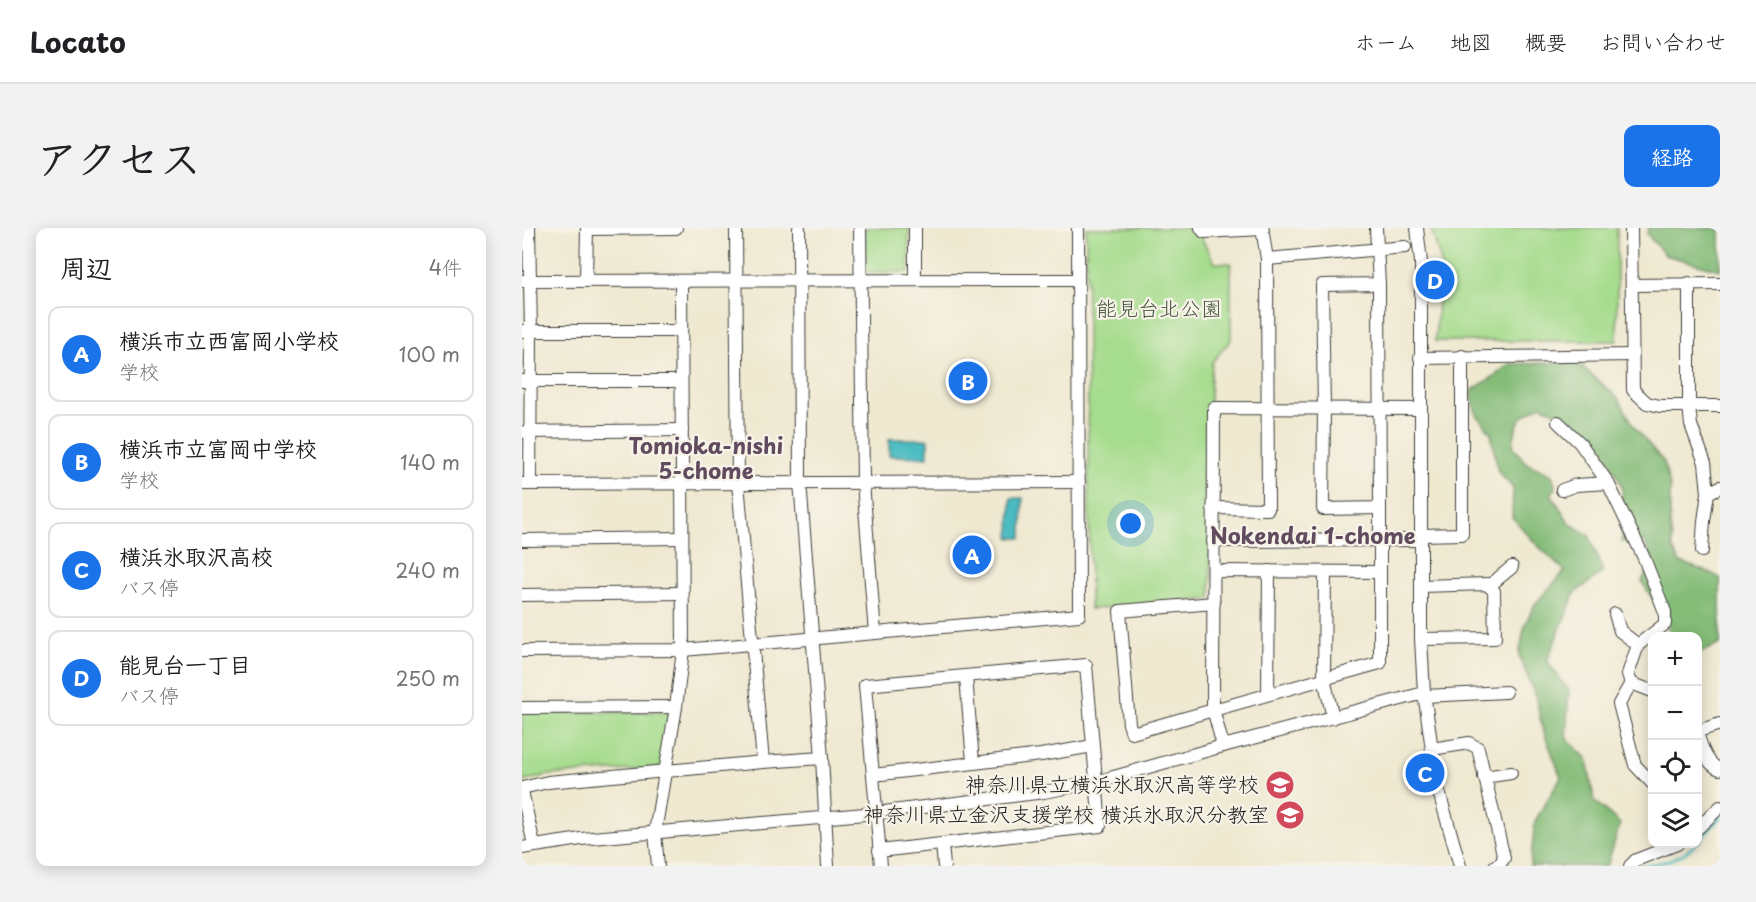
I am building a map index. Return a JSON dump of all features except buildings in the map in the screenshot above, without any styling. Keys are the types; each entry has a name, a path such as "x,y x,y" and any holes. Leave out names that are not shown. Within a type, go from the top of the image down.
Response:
{"street":[{"path":"529,228 526,281 526,484 1079,482"},
{"path":"586,280 586,229 676,228"},
{"path":"736,228 738,483 763,762"},
{"path":"799,228 800,482 822,758 828,866"},
{"path":"860,228 863,483 875,633"},
{"path":"915,228 915,280"},
{"path":"522,651 683,650 1079,615 1078,228"},
{"path":"1201,228 1204,232 1262,228 1267,259 1268,509 1213,508"},
{"path":"1214,603 1120,612 1129,724 1132,733 1380,663 1379,284 1376,228"},
{"path":"1417,228 1420,262 1420,537 1424,695 1437,785 1460,866"},
{"path":"1631,228 1633,390 1647,403 1660,406 1720,406"},
{"path":"1267,259 1405,248"},
{"path":"658,866 655,832 683,650 681,280"},
{"path":"526,281 1078,280"},
{"path":"1689,283 1689,406 1691,425 1705,463 1708,493 1702,551"},
{"path":"1379,284 1322,285 1323,509 1380,508"},
{"path":"1632,285 1720,284"},
{"path":"526,331 681,331"},
{"path":"1420,358 1632,355"},
{"path":"1214,541 1379,541 1462,534 1462,356"},
{"path":"526,381 681,381"},
{"path":"1223,746 1213,709 1214,408 1421,409"},
{"path":"1558,422 1581,443 1608,483 1644,558 1665,612 1665,624 1638,645 1628,674 1631,683 1619,704 1635,765 1648,778"},
{"path":"526,432 682,430"},
{"path":"1562,490 1576,485 1608,483"},
{"path":"1708,493 1720,487"},
{"path":"522,540 682,538"},
{"path":"1489,586 1512,567"},
{"path":"1214,571 1379,572"},
{"path":"1268,694 1269,572"},
{"path":"1324,572 1324,678 1333,718"},
{"path":"1421,586 1487,584 1494,591 1495,638 1421,639"},
{"path":"522,595 682,594"},
{"path":"1615,614 1620,631 1638,645"},
{"path":"879,851 1100,826 1086,665 865,685 880,866"},
{"path":"966,677 973,762"},
{"path":"1631,683 1648,689"},
{"path":"822,758 675,769 665,772 548,782 522,789 528,847 581,838 876,813 1044,792 1096,783 1223,746 1424,695 1506,692"},
{"path":"522,708 676,707"},
{"path":"1702,730 1720,724"},
{"path":"1700,740 1705,754 1714,767 1720,769"},
{"path":"1432,749 1469,743 1478,748 1503,858 1500,864 1495,866"},
{"path":"873,775 1041,755 1093,746"},
{"path":"1484,777 1511,773"},
{"path":"1702,824 1720,807"},
{"path":"942,844 944,866"},
{"path":"1633,863 1666,848"}],"green space":[{"path":"865,228 909,228 909,272 865,272"},
{"name":"能見台北公園","path":"1086,228 1196,228 1215,263 1231,263 1231,340 1212,362 1208,430 1211,599 1090,609"},
{"path":"1431,228 1617,228 1617,341 1435,341 1441,262"},
{"path":"1648,228 1720,228 1720,270 1665,255 1647,234"},
{"path":"1577,362 1619,399 1635,428 1664,462 1670,487 1673,548 1679,562 1720,578 1720,644 1702,652 1702,632 1671,632 1642,581 1653,561 1644,541 1622,542 1622,486 1601,445 1542,405 1520,420 1515,430 1513,447 1526,463 1552,475 1556,488 1551,494 1570,524 1589,535 1603,572 1575,593 1547,661 1569,691 1566,737 1587,759 1594,800 1620,824 1607,866 1530,866 1535,821 1561,777 1542,727 1537,701 1519,655 1525,625 1535,604 1565,571 1512,517 1513,488 1498,472 1491,433 1476,414 1471,391 1509,364"},
{"path":"670,712 662,768 547,775 522,782 522,713"}],"water":[{"path":"889,439 928,439 928,457 889,456"},
{"path":"1011,498 1023,498 1022,538 1010,538"}],"waterway":[{"path":"1702,837 1720,817"},
{"path":"1640,866 1670,859 1691,848"}],"place":[{"name":"能見台一丁目","path":"1435,280"},
{"name":"横浜市立富岡中学校","path":"968,381"},
{"name":"横浜市立西富岡小学校","path":"972,555"},
{"name":"横浜氷取沢高校","path":"1425,773"},
{"name":"神奈川県立横浜氷取沢高等学校","path":"1280,785"},
{"name":"神奈川県立金沢支援学校 横浜氷取沢分教室","path":"1290,815"}],"district":[{"name":"Tomioka-nishi 5-chome","path":"706,458"},
{"name":"Nokendai 1-chome","path":"1313,536"}]}
